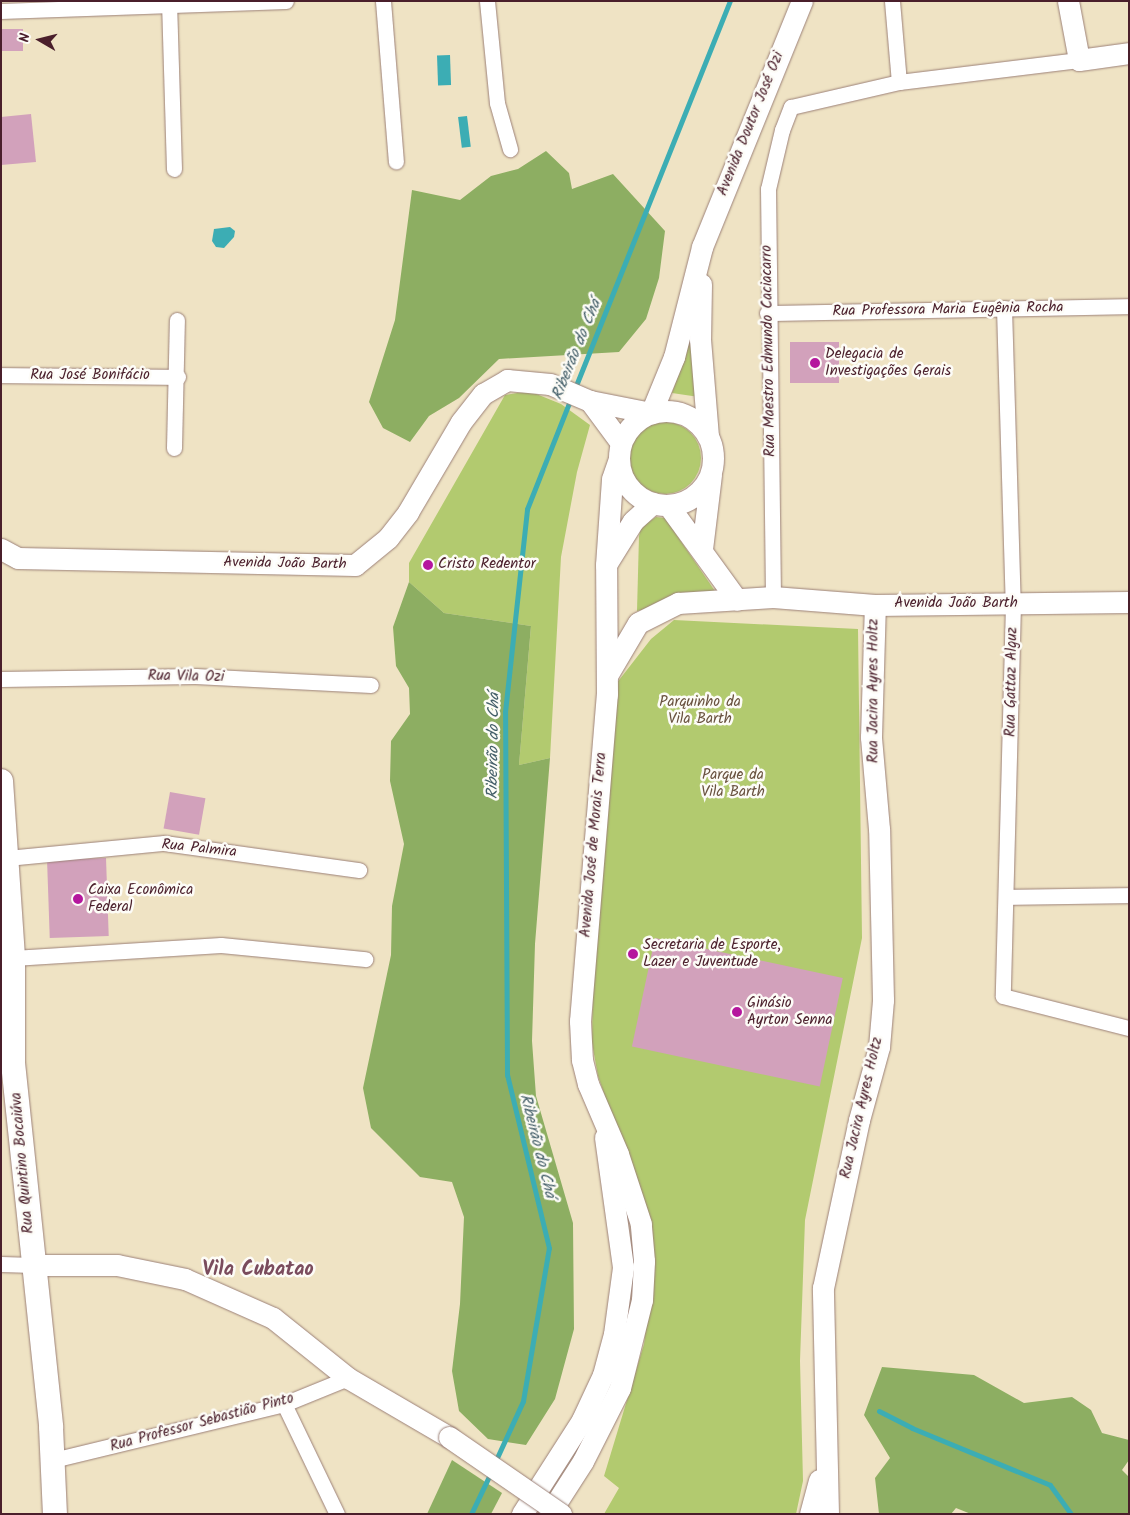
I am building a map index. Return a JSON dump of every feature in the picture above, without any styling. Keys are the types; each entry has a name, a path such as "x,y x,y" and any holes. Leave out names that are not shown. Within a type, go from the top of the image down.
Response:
{"main road":[{"name":"Avenida Doutor José Ozi","path":"651,413 674,357 702,247 802,1"},
{"path":"1068,1 1079,60 1129,53"},
{"name":"Avenida Doutor José Ozi","path":"702,247 700,339 708,436"},
{"name":"Avenida João Barth","path":"7,558 355,565 388,538 408,512 461,422 483,394 507,380 550,384 590,401 651,413"},
{"path":"590,401 620,451 624,480 633,493 660,504 702,549 736,600"},
{"path":"620,451 636,421 651,413 667,410 683,413 697,422 708,436 712,448 702,549"},
{"name":"Avenida José de Morais Terra","path":"548,1514 583,1461 620,1388 642,1300 644,1261 641,1224 618,1154 585,1072 580,1021 608,674 606,565 612,479 620,451"},
{"path":"606,565 633,521 660,504 690,499 701,490 711,472"},
{"name":"Avenida João Barth","path":"608,674 638,623 656,612 678,603 773,597 875,605 1129,602"},
{"name":"Rua Jacira Ayres Holtz","path":"824,1460 823,1288 859,1120 878,1047 883,1000 879,829 871,737 875,605"},
{"name":"Rua Quintino Bocaiúva","path":"1,781 13,958 7,1062 32,1265 53,1460 55,1514"},
{"name":"Avenida José de Morais Terra","path":"522,1514 582,1420 603,1375 614,1334 623,1267 616,1206 606,1165 604,1122"},
{"path":"32,1265 116,1265 185,1279 273,1318 348,1378 448,1437 561,1514"},
{"path":"810,1514 824,1460"},
{"path":"824,1460 828,1514"}],"street":[{"path":"1,11 169,3 286,1"},
{"path":"383,1 396,161"},
{"path":"487,1 497,103 510,149"},
{"path":"892,1 899,82 1079,60"},
{"path":"169,3 174,169"},
{"name":"Rua Maestro Edmundo Caciacarro","path":"773,597 767,313 768,189 782,130 791,108 899,82"},
{"name":"Rua Professora Maria Eugênia Rocha","path":"767,313 1129,306"},
{"name":"Rua Gattaz Alguz","path":"1004,308 1013,604 1003,996 1129,1028"},
{"path":"174,448 178,376 177,320"},
{"name":"Rua José Bonifácio","path":"1,375 178,376"},
{"name":"Rua Vila Ozi","path":"1,679 195,676 372,685"},
{"name":"Rua Palmira","path":"7,858 164,843 359,870"},
{"path":"1007,897 1129,895"},
{"path":"13,958 221,945 366,959"},
{"path":"1,1264 32,1265"},
{"name":"Rua Professor Sebastião Pinto","path":"53,1460 284,1404 348,1378"},
{"path":"284,1404 337,1514"}],"green space":[{"path":"546,151 569,173 572,189 613,174 665,231 659,278 646,319 619,352 499,359 459,398 429,416 410,442 383,428 369,402 395,320 412,190 460,200 491,176 518,169"},
{"path":"697,319 699,397 672,393"},
{"path":"529,391 561,404 590,425 577,472 561,557 550,758 519,765 531,626 444,613 409,582 409,563 505,395"},
{"path":"665,422 679,425 691,432 698,444 701,458 698,472 691,484 679,491 665,494 651,491 639,484 632,472 629,458 632,444 639,432 651,425"},
{"path":"656,517 665,518 717,594 637,611 639,536 641,527"},
{"path":"409,582 444,613 531,626 519,765 550,758 535,944 532,1041 536,1096 573,1223 574,1329 555,1399 526,1445 488,1439 459,1411 452,1371 460,1304 464,1217 452,1182 420,1177 371,1128 363,1088 391,955 392,906 404,844 390,781 391,741 410,714 409,688 396,666 393,627"},
{"path":"674,620 858,629 862,938 805,1220 800,1361 803,1481 796,1514 604,1514 619,1488 604,1476 644,1344 652,1275 648,1223 598,1076 592,1043 594,895 616,684 651,639"},
{"path":"882,1367 974,1375 1024,1403 1072,1397 1091,1410 1102,1433 1129,1440 1129,1460 1122,1470 1129,1477 1129,1514 971,1514 956,1508 951,1514 879,1514 875,1478 890,1458 864,1415"},
{"path":"452,1460 502,1493 491,1514 427,1514"}],"water":[{"path":"437,55 450,55 451,85 438,85"},
{"path":"467,116 471,147 462,148 458,117"},
{"path":"230,227 235,231 234,237 224,248 216,247 212,241 214,229"}],"building":[{"path":"1,29 23,29 23,51 1,51"},
{"path":"31,114 36,162 1,165 1,117"},
{"name":"Delegacia de Investigações Gerais","path":"790,342 839,342 839,383 790,383"},
{"path":"170,792 205,798 199,835 164,828"},
{"name":"Caixa Econômica Federal","path":"106,858 109,936 50,938 47,860"},
{"name":"Ginásio Ayrton Senna","path":"655,938 843,978 820,1086 632,1047"}],"waterway":[{"name":"Ribeirão do Chá","path":"575,388 730,1"},
{"name":"Ribeirão do Chá","path":"495,1462 523,1401 549,1248 507,1075 505,712 527,509 571,398"},
{"path":"879,1411 912,1428 1050,1485 1071,1514"},
{"name":"Ribeirão do Chá","path":"471,1514 491,1472"}],"place":[{"name":"Delegacia de Investigações Gerais","path":"815,363"},
{"name":"Cristo Redentor","path":"428,565"},
{"name":"Caixa Econômica Federal","path":"78,899"},
{"name":"Secretaria de Esporte, Lazer e Juventude","path":"633,954"},
{"name":"Ginásio Ayrton Senna","path":"737,1012"}],"district":[{"name":"Vila Cubatao","path":"258,1270"}],"park label":[{"name":"Parquinho da Vila Barth","path":"700,710"},
{"name":"Parque da Vila Barth","path":"733,784"}]}
